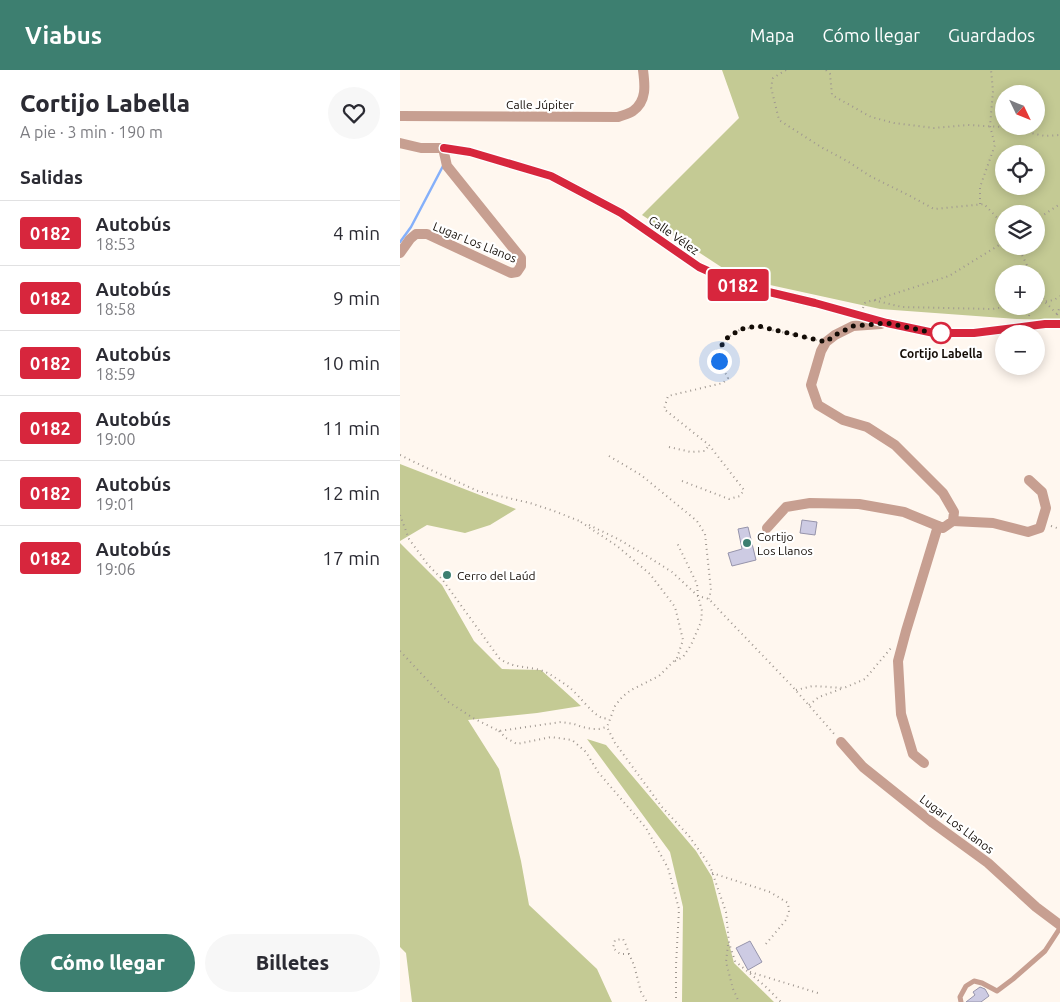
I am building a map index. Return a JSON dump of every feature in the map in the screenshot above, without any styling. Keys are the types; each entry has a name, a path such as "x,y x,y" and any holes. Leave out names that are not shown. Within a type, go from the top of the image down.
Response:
{"street":[{"name":"Calle Júpiter","path":"400,116 618,117 633,112 642,102 645,87 643,70"},
{"name":"Calle Vélez","path":"400,143 421,148 444,148 470,152 551,176 621,213 699,267 739,285 887,323 934,333 974,333 1045,324 1059,319"},
{"name":"Lugar Los Llanos","path":"400,253 416,234 427,234 510,272 517,272 521,266 521,258 446,166 444,148"},
{"path":"887,323 853,326 826,342 821,351 811,385 818,406 842,420 867,427 895,445 943,493 954,512 953,521"},
{"path":"767,528 786,507 810,503 859,504 904,512 942,528 953,521 993,524 1028,532 1040,528 1046,508 1042,492 1029,480"},
{"path":"924,763 913,754 901,714 898,661 938,526"},
{"name":"Lugar Los Llanos","path":"842,742 863,767 988,863 1036,907 1060,926"}],"lane":[{"path":"961,1002 960,997 966,986 974,981 997,991 1013,979 1045,951 1060,926"}],"path":[{"path":"786,70 773,78 771,88 779,120 820,147 870,176 934,209 984,204 995,216"},
{"path":"826,70 830,74 832,95 870,117 894,123 934,128 968,125 990,126 1045,136 1060,135"},
{"path":"980,204 980,187 995,145 990,126 993,90 991,70"},
{"path":"1045,214 1060,204"},
{"path":"860,316 865,303 949,276 995,248"},
{"path":"1059,319 1045,302 1060,296"},
{"path":"872,300 902,307 995,309"},
{"path":"682,481 729,499 740,496 744,490 709,445 664,409 668,396 724,383 728,378 719,361 717,352 727,338 741,329 758,326 826,342"},
{"path":"669,447 691,452 706,451 709,445"},
{"path":"400,455 433,472 478,491 554,510 618,538 672,572 698,596 709,598 842,742"},
{"path":"609,456 641,476 697,521 705,534 711,590 709,598"},
{"path":"400,515 409,539 428,565 442,579 499,658 516,667 541,670 550,674 570,688 602,718 610,719"},
{"path":"581,522 617,546 650,574 675,607 683,640 677,658 659,676 631,690 622,697 615,706 607,727 615,743 662,808 689,836 710,866 726,912 729,943 735,961 781,1002"},
{"path":"672,663 683,657 691,645 701,622 702,612 697,584 677,543"},
{"path":"809,705 819,697 865,679 894,645"},
{"path":"400,651 447,701 473,718 499,731 506,738 517,744 551,736 572,740 586,752 598,772 646,828 668,868 679,910 676,1002"},
{"path":"796,690 813,686 844,688"},
{"path":"499,731 561,722 593,729 607,727"},
{"path":"712,873 770,892 788,903 789,912 786,920 765,944"},
{"path":"628,954 620,954 613,948 615,940 623,939 634,965 641,992 647,1002"},
{"path":"729,943 726,962 733,989 739,1002"},
{"path":"748,971 821,994"}],"green space":[{"path":"722,70 1060,70 1060,320 1017,319 880,309 738,278 642,215 739,118"},
{"path":"400,464 516,509 490,525 465,533 427,525 400,541"},
{"path":"400,543 442,585 474,641 502,669 541,670 581,706 537,713 468,720 499,769 521,861 529,905 597,969 612,1002 412,1002 406,953 400,947"},
{"path":"587,739 606,745 696,851 712,877 734,963 774,1002 682,1002 683,907 670,852"}],"building":[{"path":"802,520 817,522 815,535 800,533"},
{"path":"748,527 756,560 732,566 728,553 742,549 738,529"},
{"path":"750,941 762,962 748,970 736,948"},
{"path":"980,987 985,989 989,996 981,1002 966,1002 975,995 973,992"}],"waterway":[{"path":"400,242 411,227 443,166"}],"bus line":[{"name":"0182","path":"444,148 470,152 551,176 621,213 699,267 739,285 887,323 934,333 974,333 1045,324 1060,324"}],"place":[{"name":"Cortijo Labella","path":"941,333"},
{"name":"Cortijo Los Llanos","path":"747,543"},
{"name":"Cerro del Laúd","path":"447,575"}],"route":[{"path":"719,361 717,352 727,338 741,329 758,326 826,342 853,326 887,323 941,333"}]}
